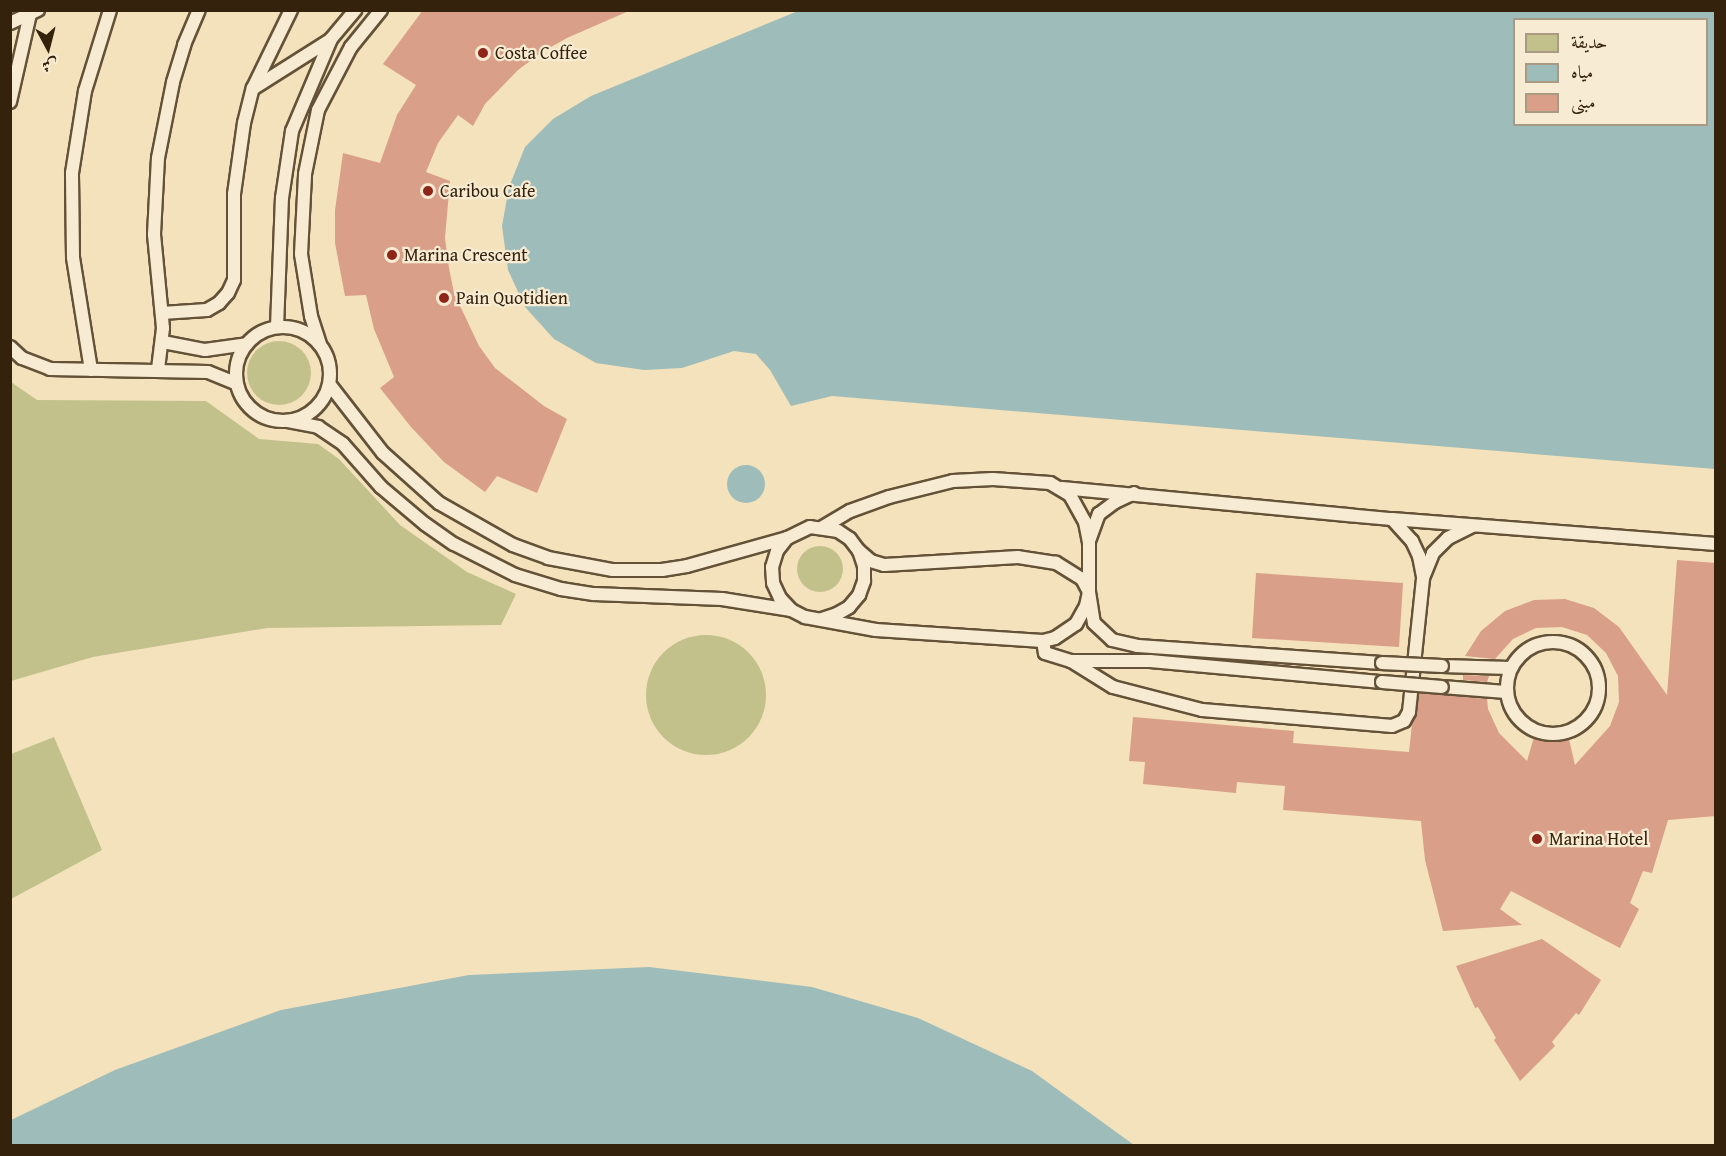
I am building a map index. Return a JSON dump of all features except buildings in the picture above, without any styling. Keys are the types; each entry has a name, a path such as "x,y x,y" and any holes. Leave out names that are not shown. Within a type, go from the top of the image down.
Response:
{"lane":[{"path":"91,370 73,257 72,173 85,91 110,10"},
{"path":"158,369 163,342 154,234 158,158 173,82 184,45 199,10"},
{"path":"162,313 207,310 219,303 228,293 234,280 234,206 238,159 253,88 291,10"},
{"path":"277,327 282,198 292,131 331,39 355,10"},
{"path":"288,421 302,418 315,409 324,398 330,385 330,370 311,316 301,254 305,174 318,110 351,47 381,10"},
{"path":"10,22 34,12"},
{"path":"10,102 34,12"},
{"path":"253,88 331,39"},
{"path":"320,344 308,334 293,328 277,327 255,336 247,344 237,363 237,384 248,406 259,415 273,420 318,428 343,444 381,487 425,524 454,544 515,575 561,589 594,594 712,598 791,610 806,617 876,630 1043,641 1055,638 1076,624 1083,616 1089,592 1082,579 1068,569 1018,557 884,565 871,561 844,535 823,527"},
{"path":"163,342 205,350 247,344"},
{"path":"10,347 22,358 43,367 208,372 237,384"},
{"path":"330,385 383,453 439,503 513,545 548,558 613,570 662,570 687,566 787,538 798,531 823,527 850,511 889,497 952,481 1031,480 1062,488 1135,493 1392,519 1716,543"},
{"path":"1062,488 1070,495 1085,522 1089,542 1089,592 1094,623 1112,640 1137,646 1382,663 1510,668"},
{"path":"1089,542 1099,514 1115,502 1135,493"},
{"path":"1392,519 1412,541 1419,556 1423,578"},
{"path":"1043,641 1045,653 1071,661 1113,687 1202,710 1392,726 1404,721 1409,712 1423,578 1433,553 1448,538 1476,525"},
{"path":"787,538 774,559 773,583 780,598 791,610"},
{"path":"822,619 837,615 849,607 859,595 864,573 859,551"},
{"path":"1549,641 1572,645 1591,661 1600,684 1595,708 1579,726 1557,735 1532,730 1514,715 1506,692 1510,668 1526,649 1549,641"},
{"path":"1071,661 1150,661 1506,692"}],"green space":[{"path":"279,341 297,346 302,350 306,355 311,373 306,391 302,396 297,400 279,405 261,400 256,396 252,391 247,373 252,355 256,350 261,346"},
{"path":"11,382 37,400 206,401 259,439 318,444 339,459 400,525 467,572 516,594 501,625 267,628 93,657 11,681"},
{"path":"820,546 836,553 843,569 836,585 820,592 804,585 797,569 804,553"},
{"path":"706,635 729,640 748,653 761,672 766,695 761,718 748,737 729,750 706,755 683,750 664,737 651,718 646,695 651,672 664,653 683,640"},
{"path":"54,737 102,850 11,899 11,754"}],"water":[{"path":"798,11 1715,11 1715,469 832,396 791,406 770,370 756,354 734,351 682,368 644,370 596,363 554,339 525,307 508,270 502,226 509,187 525,147 553,119 591,96"},
{"path":"746,465 759,471 765,484 759,497 746,503 733,497 727,484 733,471"},
{"path":"649,967 812,987 918,1018 1032,1071 1134,1145 11,1145 11,1120 115,1070 281,1010 469,975"}],"place":[{"name":"Costa Coffee","path":"483,53"},
{"name":"Caribou Cafe","path":"428,191"},
{"name":"Marina Crescent","path":"392,255"},
{"name":"Pain Quotidien","path":"444,298"},
{"name":"Marina Hotel","path":"1537,839"}]}
